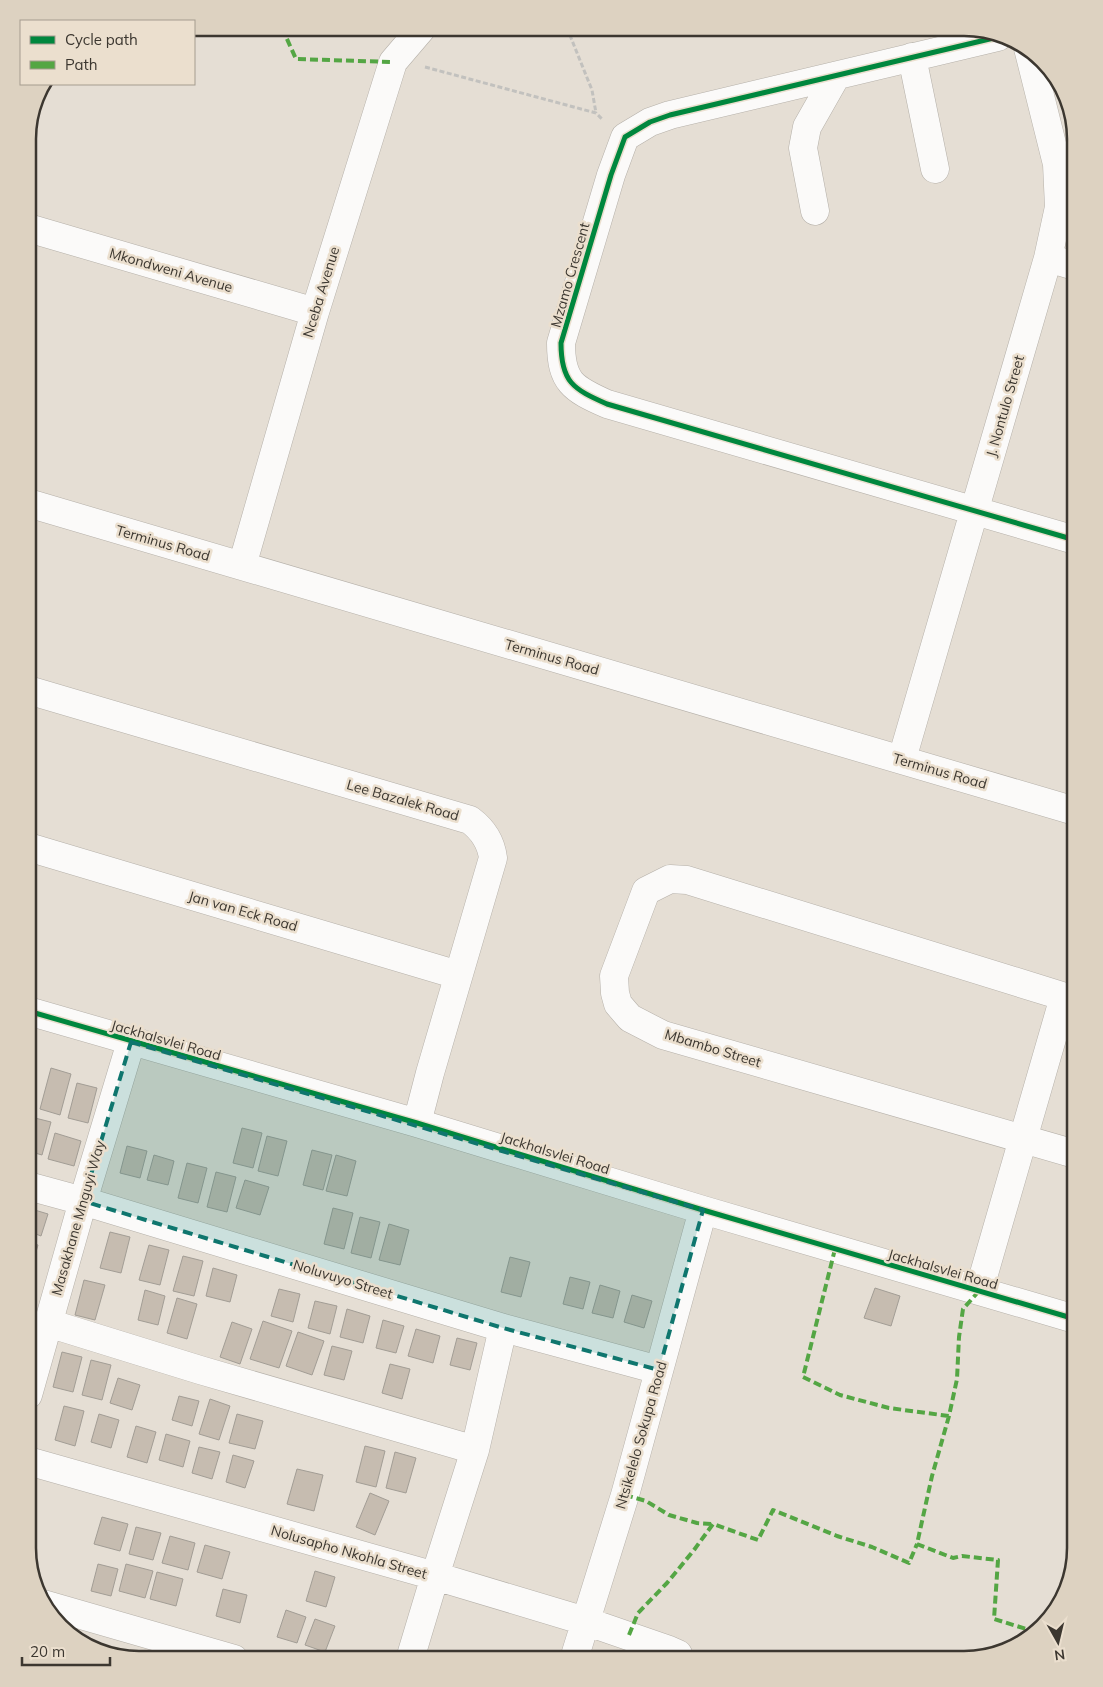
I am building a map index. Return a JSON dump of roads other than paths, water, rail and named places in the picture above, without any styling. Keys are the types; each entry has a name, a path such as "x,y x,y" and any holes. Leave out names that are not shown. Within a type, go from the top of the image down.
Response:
{"street":[{"name":"Nceba Avenue","path":"242,566 315,312 393,62 415,36"},
{"path":"815,211 803,148 807,127 836,76 988,39"},
{"path":"912,57 935,169"},
{"name":"J. Nontulo Street","path":"902,759 1048,258 1059,207 1057,164 1031,62"},
{"name":"Mzamo Crescent","path":"836,76 670,115 650,122 625,137 611,176 561,343 561,362 568,379 582,394 606,404 1067,537"},
{"name":"Mkondweni Avenue","path":"36,230 315,312"},
{"path":"1048,258 1067,263"},
{"name":"Terminus Road","path":"36,505 1067,808"},
{"name":"Lee Bazalek Road","path":"36,692 470,820 476,824 488,840 493,858 417,1122"},
{"name":"Jan van Eck Road","path":"36,850 458,975"},
{"name":"Mbambo Street","path":"1067,997 687,880 670,879 646,890 614,976 618,1004 630,1018 663,1035 1067,1151"},
{"path":"979,1291 1023,1138 1067,1007"},
{"name":"Jackhalsvlei Road","path":"36,1013 417,1122 703,1210 1067,1316"},
{"name":"Masakhane Mnguyi Way","path":"36,1366 131,1042"},
{"name":"Noluvuyo Street","path":"36,1188 503,1328 659,1370"},
{"name":"Ntsikelelo Sokupa Road","path":"576,1651 625,1495 703,1210"},
{"path":"48,1323 200,1370 475,1450"},
{"path":"412,1651 434,1576 475,1450 503,1328"},
{"name":"Nolusapho Nkohla Street","path":"36,1463 585,1620 664,1651"},
{"path":"56,1608 206,1651"}]}
